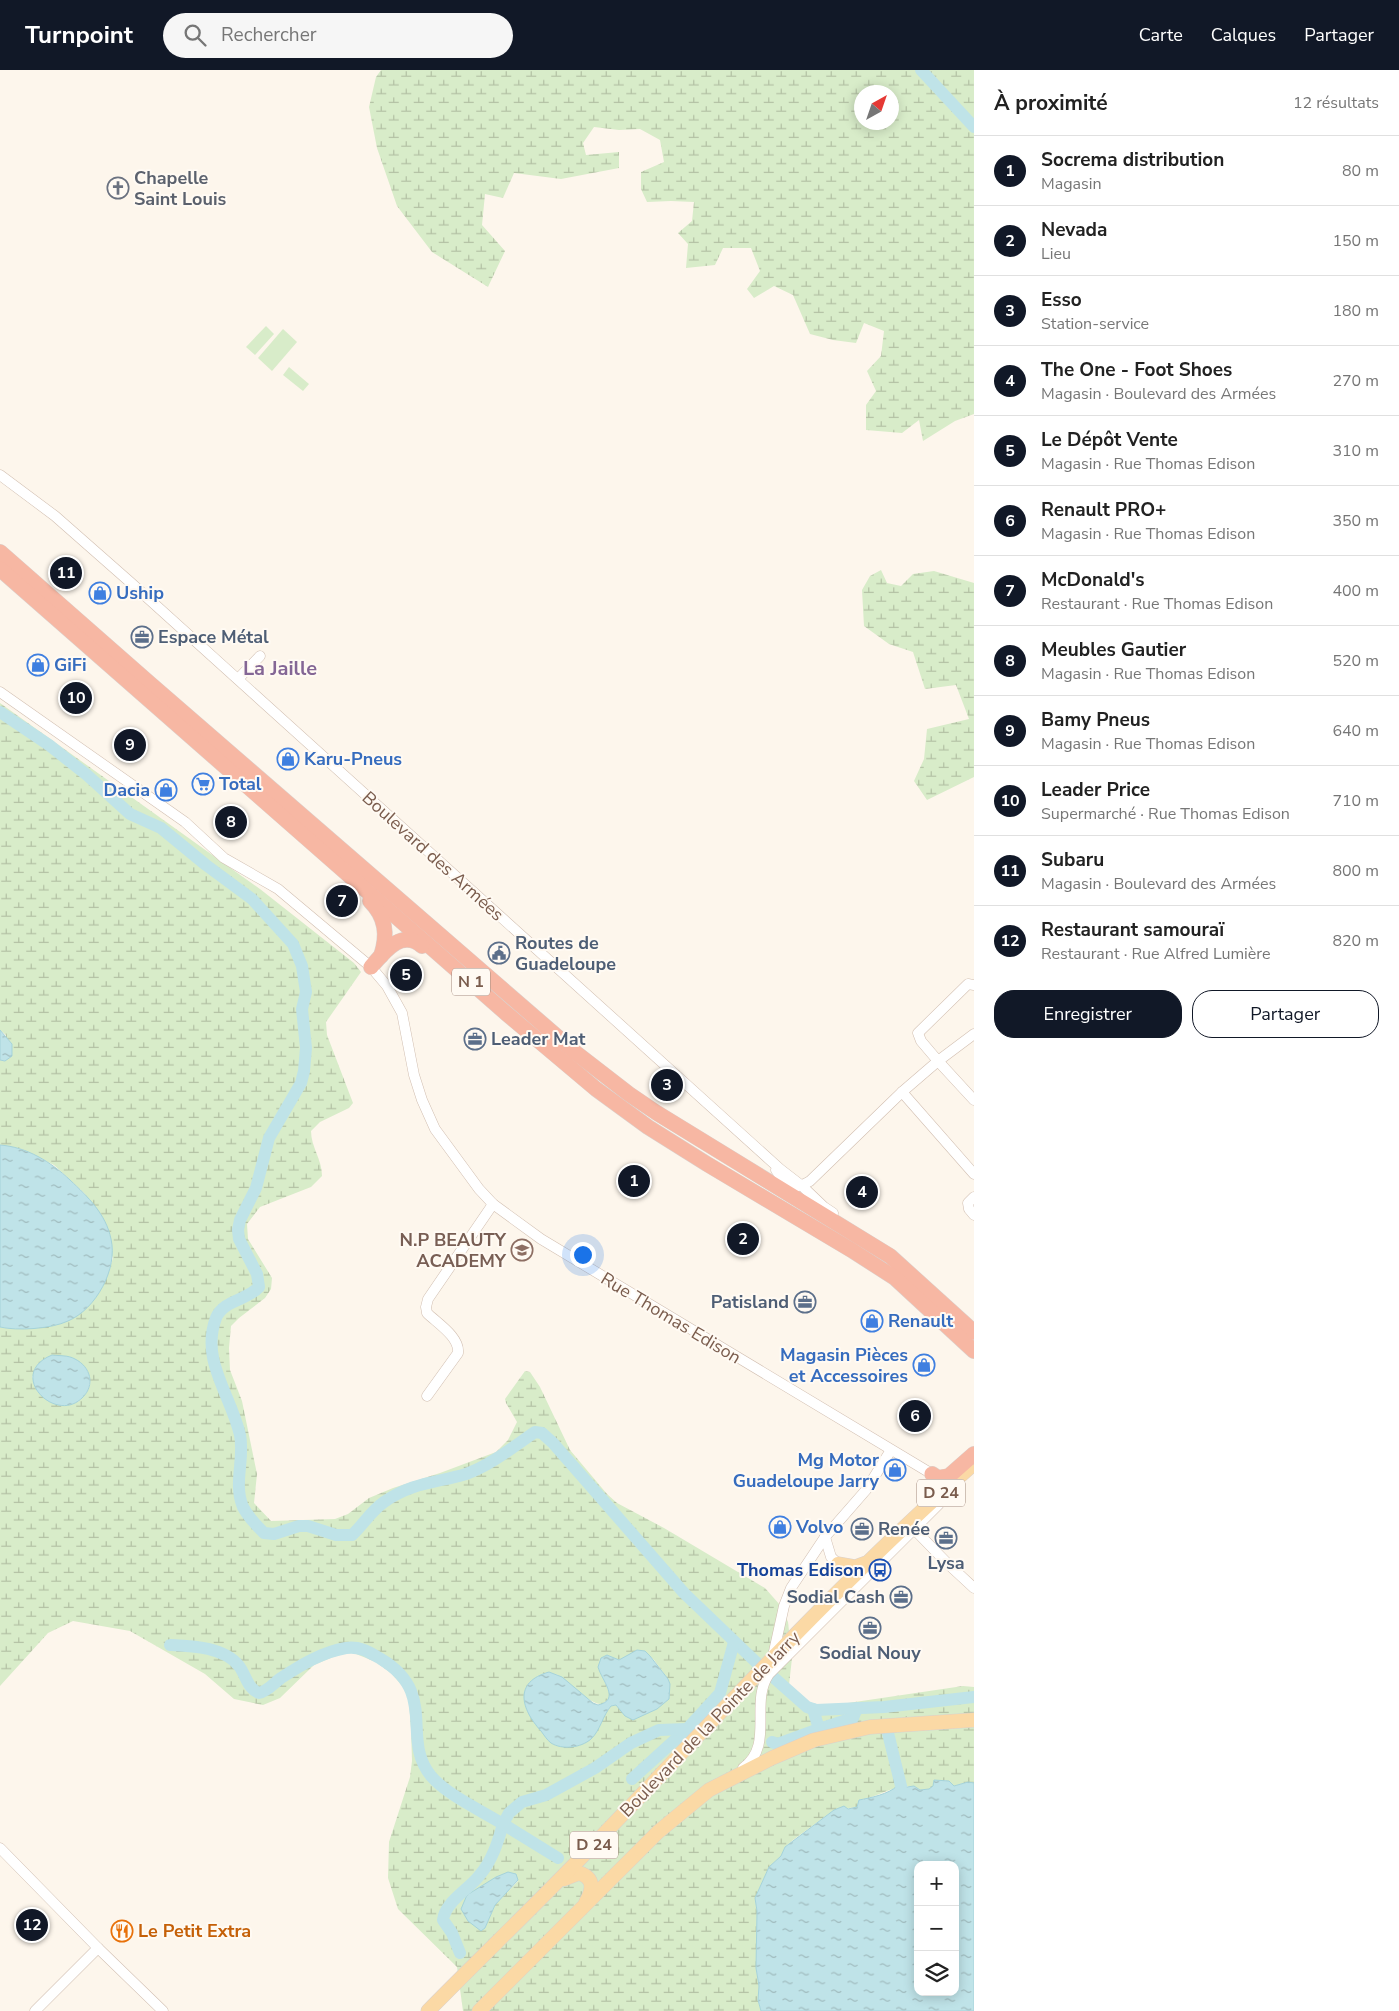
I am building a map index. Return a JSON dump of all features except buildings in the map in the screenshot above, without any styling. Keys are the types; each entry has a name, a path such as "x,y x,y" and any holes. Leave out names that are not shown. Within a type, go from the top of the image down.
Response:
{"highway":[{"name":"N 1","path":"0,552 148,682 301,824 318,848 507,1014 596,1089 648,1127 895,1278 974,1351"},
{"name":"N 1","path":"0,569 103,660 604,1075 650,1109 708,1146 890,1256 974,1332"},
{"path":"103,660 127,689 169,727 176,741"},
{"path":"148,682 201,715"},
{"path":"236,746 239,754 301,824"},
{"path":"225,781 234,784 301,824"},
{"path":"318,848 378,910 385,932 385,944 376,961"},
{"path":"376,961 399,940 406,938 413,940 488,1002 507,1014"},
{"path":"932,1474 938,1478 949,1476 974,1454"}],"main road":[{"name":"Boulevard de la Pointe de Jarry","path":"428,2011 778,1658 867,1563 974,1469"},
{"path":"838,1564 854,1568 867,1563"},
{"name":"Boulevard de la Pointe de Jarry","path":"479,2011 658,1832 690,1804 726,1780 814,1740 870,1727 900,1723 974,1720"},
{"path":"598,1841 589,1857 588,1865 590,1870 602,1878 621,1870"},
{"path":"555,1884 576,1873 584,1874 591,1881 592,1888 581,1911"}],"street":[{"name":"Boulevard des Armées","path":"0,475 55,516 824,1207 891,1250 917,1271 956,1315"},
{"path":"238,679 260,656"},
{"name":"Rue Thomas Edison","path":"0,692 185,822 224,858 278,888 376,961 402,1013 406,1025 414,1075 431,1122 474,1182 493,1204 541,1239 932,1474"},
{"path":"974,985 968,984 919,1030 918,1038 974,1100"},
{"path":"802,1186 810,1181 938,1060 974,1034"},
{"path":"902,1092 974,1174"},
{"path":"974,1197 968,1203 969,1209 974,1216"},
{"path":"427,1396 458,1353 459,1348 455,1340 427,1313 428,1299 493,1204"},
{"path":"778,1658 784,1606 791,1588 825,1537 866,1490 891,1450"},
{"path":"911,1526 974,1588"},
{"name":"Boulevard de la Pointe de Jarry","path":"726,1780 746,1766 758,1752 760,1747 764,1684 778,1658 846,1596 911,1526"},
{"path":"825,1537 828,1550 838,1564 853,1578 846,1596"},
{"path":"0,1848 163,2011"},
{"path":"35,2011 98,1948"}],"green space":[{"path":"381,70 974,70 974,414 955,421 923,441 919,420 902,433 866,430 866,405 876,391 867,371 881,356 884,331 864,323 856,343 810,334 793,295 774,286 754,298 747,289 760,271 751,248 723,248 715,265 686,268 688,244 678,233 692,221 694,202 647,202 641,189 641,172 664,162 660,140 640,129 619,130 594,127 583,143 586,155 619,152 619,168 561,179 514,173 503,198 485,194 482,225 505,251 488,287 432,252 397,206 377,148 369,107 376,77"},
{"path":"266,326 274,334 255,355 246,347"},
{"path":"283,329 297,342 272,371 258,358"},
{"path":"289,367 309,384 303,391 283,375"},
{"path":"881,570 887,583 901,586 913,574 934,571 974,583 974,777 927,800 914,781 924,759 927,729 969,719 956,685 925,689 913,652 889,644 864,626 862,590 870,576"},
{"path":"0,703 260,889 354,963 361,972 326,1022 327,1035 353,1103 349,1108 320,1122 311,1131 322,1176 311,1187 260,1207 247,1224 248,1239 272,1278 271,1289 265,1298 231,1326 230,1370 242,1401 257,1474 254,1503 271,1521 335,1519 348,1514 369,1498 393,1488 496,1452 508,1440 517,1422 505,1399 525,1371 530,1372 540,1387 570,1450 607,1494 617,1503 664,1528 765,1588 780,1605 788,1622 792,1658 789,1685 811,1705 821,1707 963,1686 974,1687 974,1783 968,1782 954,1786 945,1780 929,1789 920,1790 914,1786 900,1786 859,1800 857,1807 834,1810 785,1847 781,1856 769,1867 755,1898 757,1911 756,1968 759,1986 758,2000 761,2011 463,2011 457,1967 398,1909 388,1878 389,1842 410,1777 412,1761 411,1729 409,1701 404,1688 392,1674 376,1662 351,1652 333,1657 314,1665 280,1698 263,1705 234,1699 205,1674 130,1631 73,1621 48,1633 0,1686 0,1327 14,1329 39,1327 68,1320 79,1314 96,1296 113,1258 85,1194 54,1165 21,1149 0,1145 0,1060 5,1061 6,1035 0,1030","holes":["86,1368 90,1379 90,1386 78,1402 38,1392 32,1376","637,1650 644,1651 654,1660 668,1679 670,1684 669,1699 623,1713 616,1705 611,1706 604,1715 600,1725 556,1674 592,1701 602,1704 609,1699 610,1694 598,1667 622,1659","496,1877 518,1881 495,1905 485,1928"]}],"water":[{"path":"0,1030 12,1044 12,1056 5,1061 0,1060"},
{"path":"0,1145 29,1152 55,1167 90,1200 101,1214 109,1230 112,1251 111,1263 103,1287 88,1307 61,1324 15,1329 0,1327"},
{"path":"52,1355 72,1358 80,1362 88,1371 90,1382 87,1392 72,1404 60,1405 49,1401 40,1394 34,1384 33,1374 39,1363"},
{"path":"637,1650 645,1651 668,1679 670,1684 669,1699 657,1709 633,1720 625,1716 616,1705 611,1706 594,1736 587,1742 577,1746 560,1747 550,1742 534,1723 525,1705 525,1689 530,1682 549,1672 562,1677 593,1703 598,1705 605,1703 609,1694 598,1667 601,1658 607,1655 619,1660"},
{"path":"934,1780 949,1781 954,1786 968,1782 974,1783 974,2011 761,2011 758,2000 759,1986 756,1968 757,1911 755,1898 769,1867 781,1856 785,1847 834,1810 844,1806 848,1809 857,1807 859,1800 874,1797 897,1786 914,1786 920,1790 929,1789 933,1786"},
{"path":"508,1872 516,1874 518,1880 495,1905 485,1928 481,1931 468,1921 461,1909 467,1895 496,1877"}],"waterway":[{"path":"921,70 974,127"},
{"path":"0,712 49,745 87,775 130,814 161,828 252,899 293,944 302,966 306,992 302,1009 306,1048 304,1071 301,1083 269,1138 256,1188 240,1220 238,1230 239,1239 257,1274 259,1287 249,1295 224,1307 216,1318 212,1333 214,1363 240,1435 240,1498 250,1518 264,1533 274,1534 299,1526 308,1526 336,1535 352,1535 375,1510 395,1495 425,1484 466,1474 484,1466 535,1432 542,1433 553,1443 684,1593 758,1664"},
{"path":"632,1779 687,1729 720,1693 734,1642"},
{"path":"170,1645 207,1649 225,1655 239,1666 249,1685 259,1693 271,1687 296,1668 329,1653 346,1648 356,1648 368,1652 399,1673 409,1687 414,1701 418,1747 422,1761 431,1776 446,1790 503,1824 488,1864 474,1881 452,1902 445,1914 443,1920 452,1933 460,1953"},
{"path":"772,1676 807,1707 816,1710 884,1707 974,1697"},
{"path":"819,1729 853,1718 857,1708"},
{"path":"772,1742 778,1744 819,1729 813,1709"},
{"path":"558,1858 503,1824 509,1813 522,1802 546,1795 595,1768 631,1743 659,1730 687,1729"},
{"path":"887,1729 901,1786"}],"place":[{"name":"Chapelle Saint Louis","path":"118,188"},
{"name":"Subaru","path":"66,573"},
{"name":"Uship","path":"100,593"},
{"name":"Espace Métal","path":"142,637"},
{"name":"GiFi","path":"38,665"},
{"name":"Leader Price","path":"76,698"},
{"name":"Bamy Pneus","path":"130,745"},
{"name":"Karu-Pneus","path":"288,759"},
{"name":"Total","path":"203,784"},
{"name":"Dacia","path":"166,790"},
{"name":"Meubles Gautier","path":"231,822"},
{"name":"McDonald's","path":"342,901"},
{"name":"Routes de Guadeloupe","path":"499,953"},
{"name":"Le Dépôt Vente","path":"406,975"},
{"name":"Leader Mat","path":"475,1039"},
{"name":"Esso","path":"667,1085"},
{"name":"Socrema distribution","path":"634,1181"},
{"name":"The One - Foot Shoes","path":"862,1192"},
{"name":"Nevada","path":"743,1239"},
{"name":"N.P BEAUTY ACADEMY","path":"522,1250"},
{"name":"Patisland","path":"805,1302"},
{"name":"Renault","path":"872,1321"},
{"name":"Magasin Pièces et Accessoires","path":"924,1365"},
{"name":"Renault PRO+","path":"915,1416"},
{"name":"Mg Motor Guadeloupe Jarry","path":"895,1470"},
{"name":"Volvo","path":"780,1527"},
{"name":"Renée","path":"862,1529"},
{"name":"Lysa","path":"946,1538"},
{"name":"Thomas Edison","path":"880,1570"},
{"name":"Sodial Cash","path":"901,1597"},
{"name":"Sodial Nouy","path":"870,1628"},
{"name":"Restaurant samouraï","path":"32,1925"},
{"name":"Le Petit Extra","path":"122,1931"}],"district":[{"name":"La Jaille","path":"280,668"}]}
